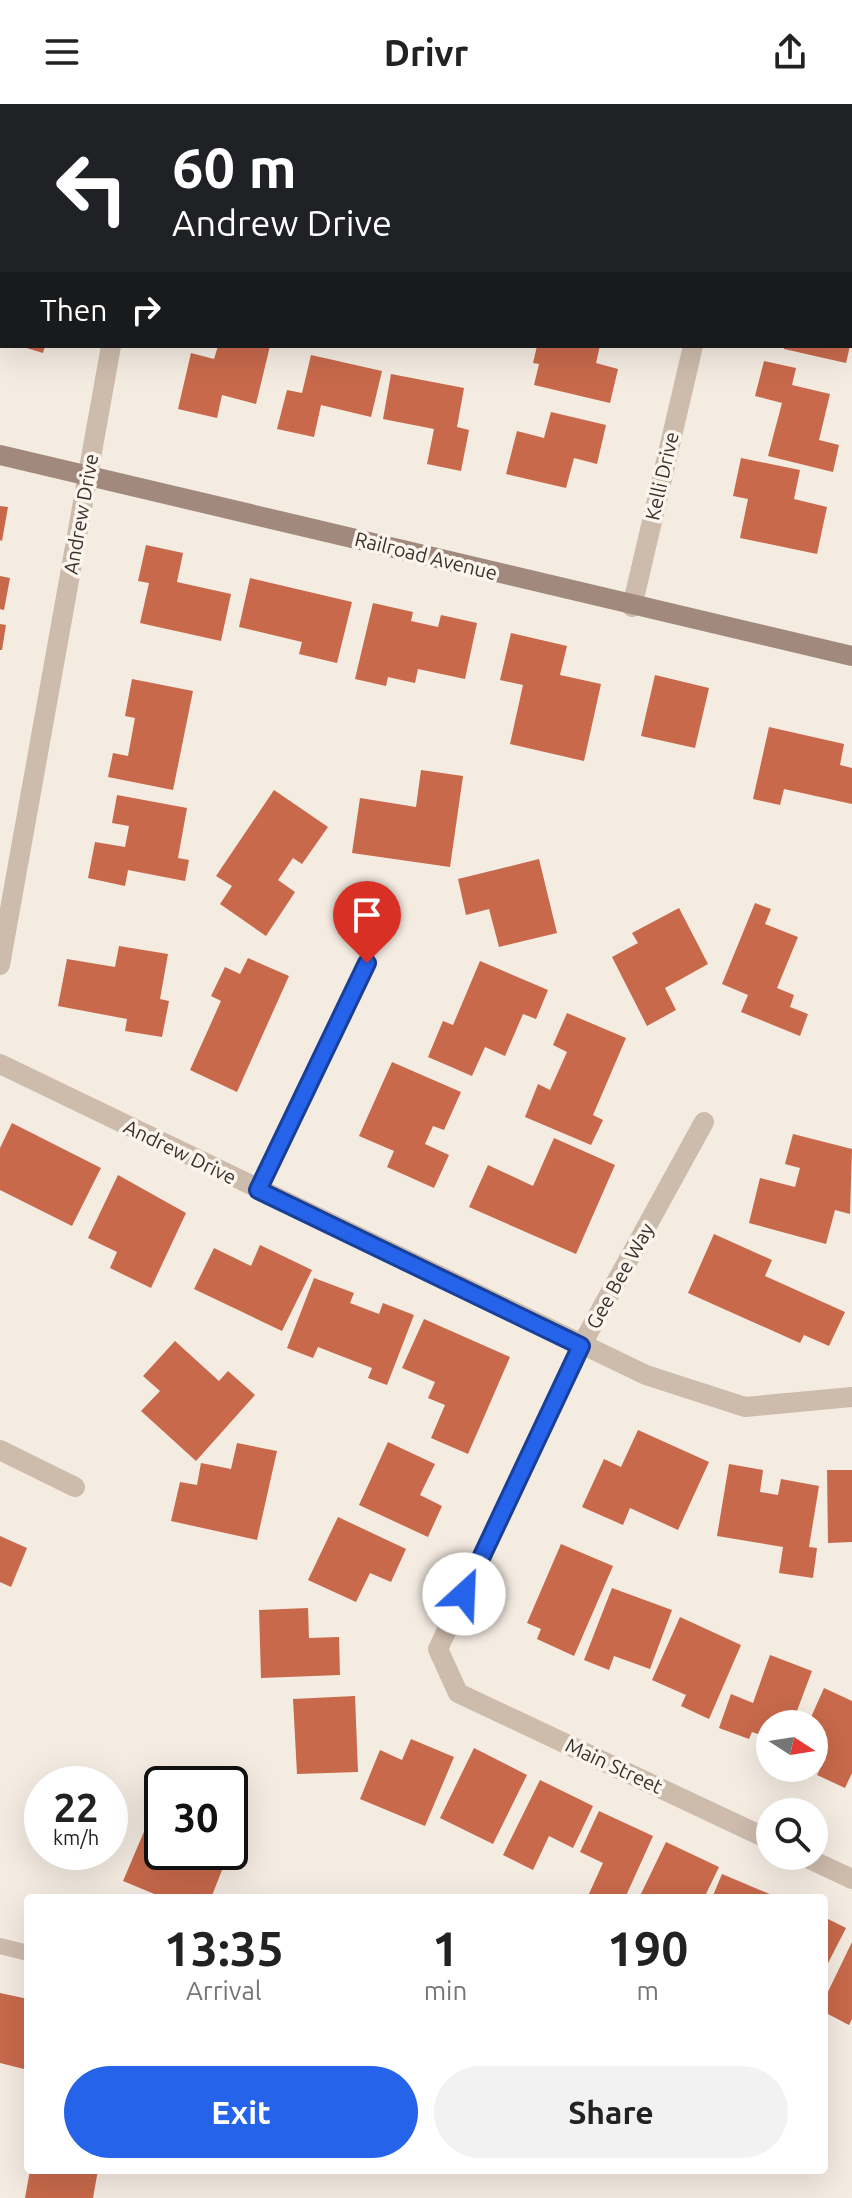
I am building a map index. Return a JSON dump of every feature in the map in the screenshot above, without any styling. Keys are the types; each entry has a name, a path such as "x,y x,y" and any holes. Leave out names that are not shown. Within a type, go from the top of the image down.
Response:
{"street":[{"name":"Andrew Drive","path":"0,965 111,348"},
{"name":"Kelli Drive","path":"632,607 693,348"},
{"name":"Railroad Avenue","path":"0,455 632,607 852,656"},
{"path":"258,1190 367,963"},
{"name":"Andrew Drive","path":"0,1064 646,1375 745,1407 852,1397"},
{"name":"Gee Bee Way","path":"458,1693 438,1649 581,1346 704,1122"},
{"path":"0,1450 75,1487"},
{"name":"Main Street","path":"458,1693 756,1833"},
{"path":"828,1868 852,1879"}],"lane":[{"path":"0,1946 24,1952"}],"building":[{"path":"27,348 44,348 43,353"},
{"path":"217,348 270,348 256,404 222,395 217,418 178,409 191,353 214,359"},
{"path":"537,348 600,348 596,363 618,369 610,403 534,385 539,364 533,363"},
{"path":"784,348 850,348 846,363"},
{"path":"311,355 382,371 371,417 321,405 314,437 277,429 287,390 302,393"},
{"path":"764,361 796,368 792,385 830,394 819,440 839,445 833,472 768,456 782,403 755,396"},
{"path":"391,374 464,388 457,427 469,430 461,471 427,464 434,429 383,419"},
{"path":"551,412 606,425 597,464 574,458 566,488 506,474 517,431 544,438"},
{"path":"741,458 800,470 794,499 827,507 817,554 740,538 748,499 733,496"},
{"path":"0,506 8,507 2,541 0,540"},
{"path":"146,545 183,553 177,582 231,594 221,641 140,623 149,583 138,581"},
{"path":"0,576 10,578 4,610 0,609"},
{"path":"250,578 352,602 337,663 299,654 302,642 239,627"},
{"path":"373,603 413,612 411,621 438,627 441,615 477,623 465,679 418,669 415,683 388,677 386,686 355,679"},
{"path":"0,624 6,625 2,650 0,650"},
{"path":"511,633 567,646 560,675 601,684 584,761 510,744 523,685 500,680"},
{"path":"655,675 709,688 695,748 641,736"},
{"path":"132,679 193,691 173,790 108,777 113,753 128,756 135,718 125,716"},
{"path":"769,727 844,744 840,765 852,768 852,804 784,789 780,805 753,799"},
{"path":"421,770 463,776 450,867 352,853 360,798 416,807"},
{"path":"274,790 328,827 302,864 293,858 278,880 295,892 266,936 220,904 232,886 216,876"},
{"path":"117,795 187,808 178,858 189,860 185,881 128,870 125,886 88,878 95,842 125,847 129,826 112,823"},
{"path":"539,859 557,933 499,947 489,909 466,915 458,879"},
{"path":"755,903 771,909 765,924 798,937 777,988 794,995 790,1007 808,1014 800,1036 741,1012 748,995 722,984"},
{"path":"679,908 708,964 665,988 676,1010 647,1026 612,957 638,943 632,933"},
{"path":"119,946 168,954 160,999 169,1001 162,1037 125,1031 127,1019 58,1006 67,959 115,967"},
{"path":"248,958 289,976 237,1092 190,1070 221,1001 211,996 225,967 240,974"},
{"path":"480,961 548,990 536,1019 523,1014 505,1056 485,1047 472,1076 428,1057 443,1021 453,1025"},
{"path":"567,1013 626,1038 593,1115 603,1120 591,1145 525,1117 538,1084 550,1090 567,1052 553,1045"},
{"path":"392,1062 461,1092 444,1130 433,1126 425,1144 449,1155 434,1188 387,1167 394,1151 359,1136"},
{"path":"12,1123 101,1168 72,1226 0,1190 0,1148"},
{"path":"793,1134 852,1149 850,1214 835,1210 826,1244 749,1223 760,1178 795,1187 800,1168 785,1164"},
{"path":"554,1138 615,1165 576,1254 469,1207 488,1165 533,1186"},
{"path":"118,1175 186,1213 151,1288 110,1268 117,1252 88,1238"},
{"path":"714,1234 772,1260 765,1276 845,1312 829,1346 804,1335 800,1343 688,1293"},
{"path":"260,1245 312,1270 282,1331 194,1289 214,1248 251,1266"},
{"path":"314,1278 354,1293 350,1303 379,1314 383,1303 414,1315 387,1385 368,1378 372,1368 318,1347 313,1358 287,1348"},
{"path":"424,1319 510,1357 468,1454 431,1438 445,1405 428,1398 435,1382 402,1368"},
{"path":"175,1341 219,1381 228,1371 255,1395 196,1461 141,1411 160,1391 143,1376"},
{"path":"638,1430 709,1462 678,1530 630,1508 623,1525 582,1507 604,1459 621,1467"},
{"path":"388,1442 435,1464 420,1495 442,1506 428,1537 359,1505"},
{"path":"237,1443 277,1451 257,1540 171,1521 180,1482 197,1485 201,1463 231,1469"},
{"path":"729,1464 763,1470 760,1492 778,1495 781,1479 819,1486 809,1547 817,1548 813,1578 779,1573 783,1547 717,1536"},
{"path":"827,1470 852,1470 852,1542 828,1543"},
{"path":"338,1517 406,1549 391,1582 370,1573 356,1602 308,1580"},
{"path":"0,1536 27,1548 11,1587 0,1582"},
{"path":"561,1544 613,1566 574,1656 537,1639 541,1629 527,1623"},
{"path":"612,1588 672,1610 650,1669 614,1656 609,1670 584,1660"},
{"path":"308,1608 309,1638 339,1637 340,1675 261,1678 259,1610"},
{"path":"680,1617 741,1645 709,1719 681,1706 686,1695 652,1680"},
{"path":"770,1655 812,1671 797,1710 756,1710 756,1733 752,1732 749,1739 719,1728 731,1694 753,1703"},
{"path":"824,1688 852,1701 852,1773 845,1788 828,1780 828,1710 814,1710"},
{"path":"355,1696 358,1772 297,1774 293,1699"},
{"path":"411,1739 454,1757 425,1826 360,1799 380,1750 402,1760"},
{"path":"474,1748 527,1775 493,1844 440,1818"},
{"path":"540,1780 593,1806 573,1848 549,1836 533,1870 503,1855"},
{"path":"599,1811 653,1836 627,1894 589,1894 603,1863 580,1852"},
{"path":"144,1832 144,1870 222,1870 213,1894 154,1894 123,1881"},
{"path":"666,1842 719,1867 706,1894 641,1894"},
{"path":"722,1874 770,1894 714,1894"},
{"path":"828,1919 846,1928 828,1963"},
{"path":"852,1942 852,2019 849,2025 828,2014 828,1992"},
{"path":"0,1993 24,1998 24,2069 0,2063"},
{"path":"29,2174 97,2174 93,2198 25,2198"}],"route":[{"path":"367,963 258,1190 581,1346 464,1594"}]}
